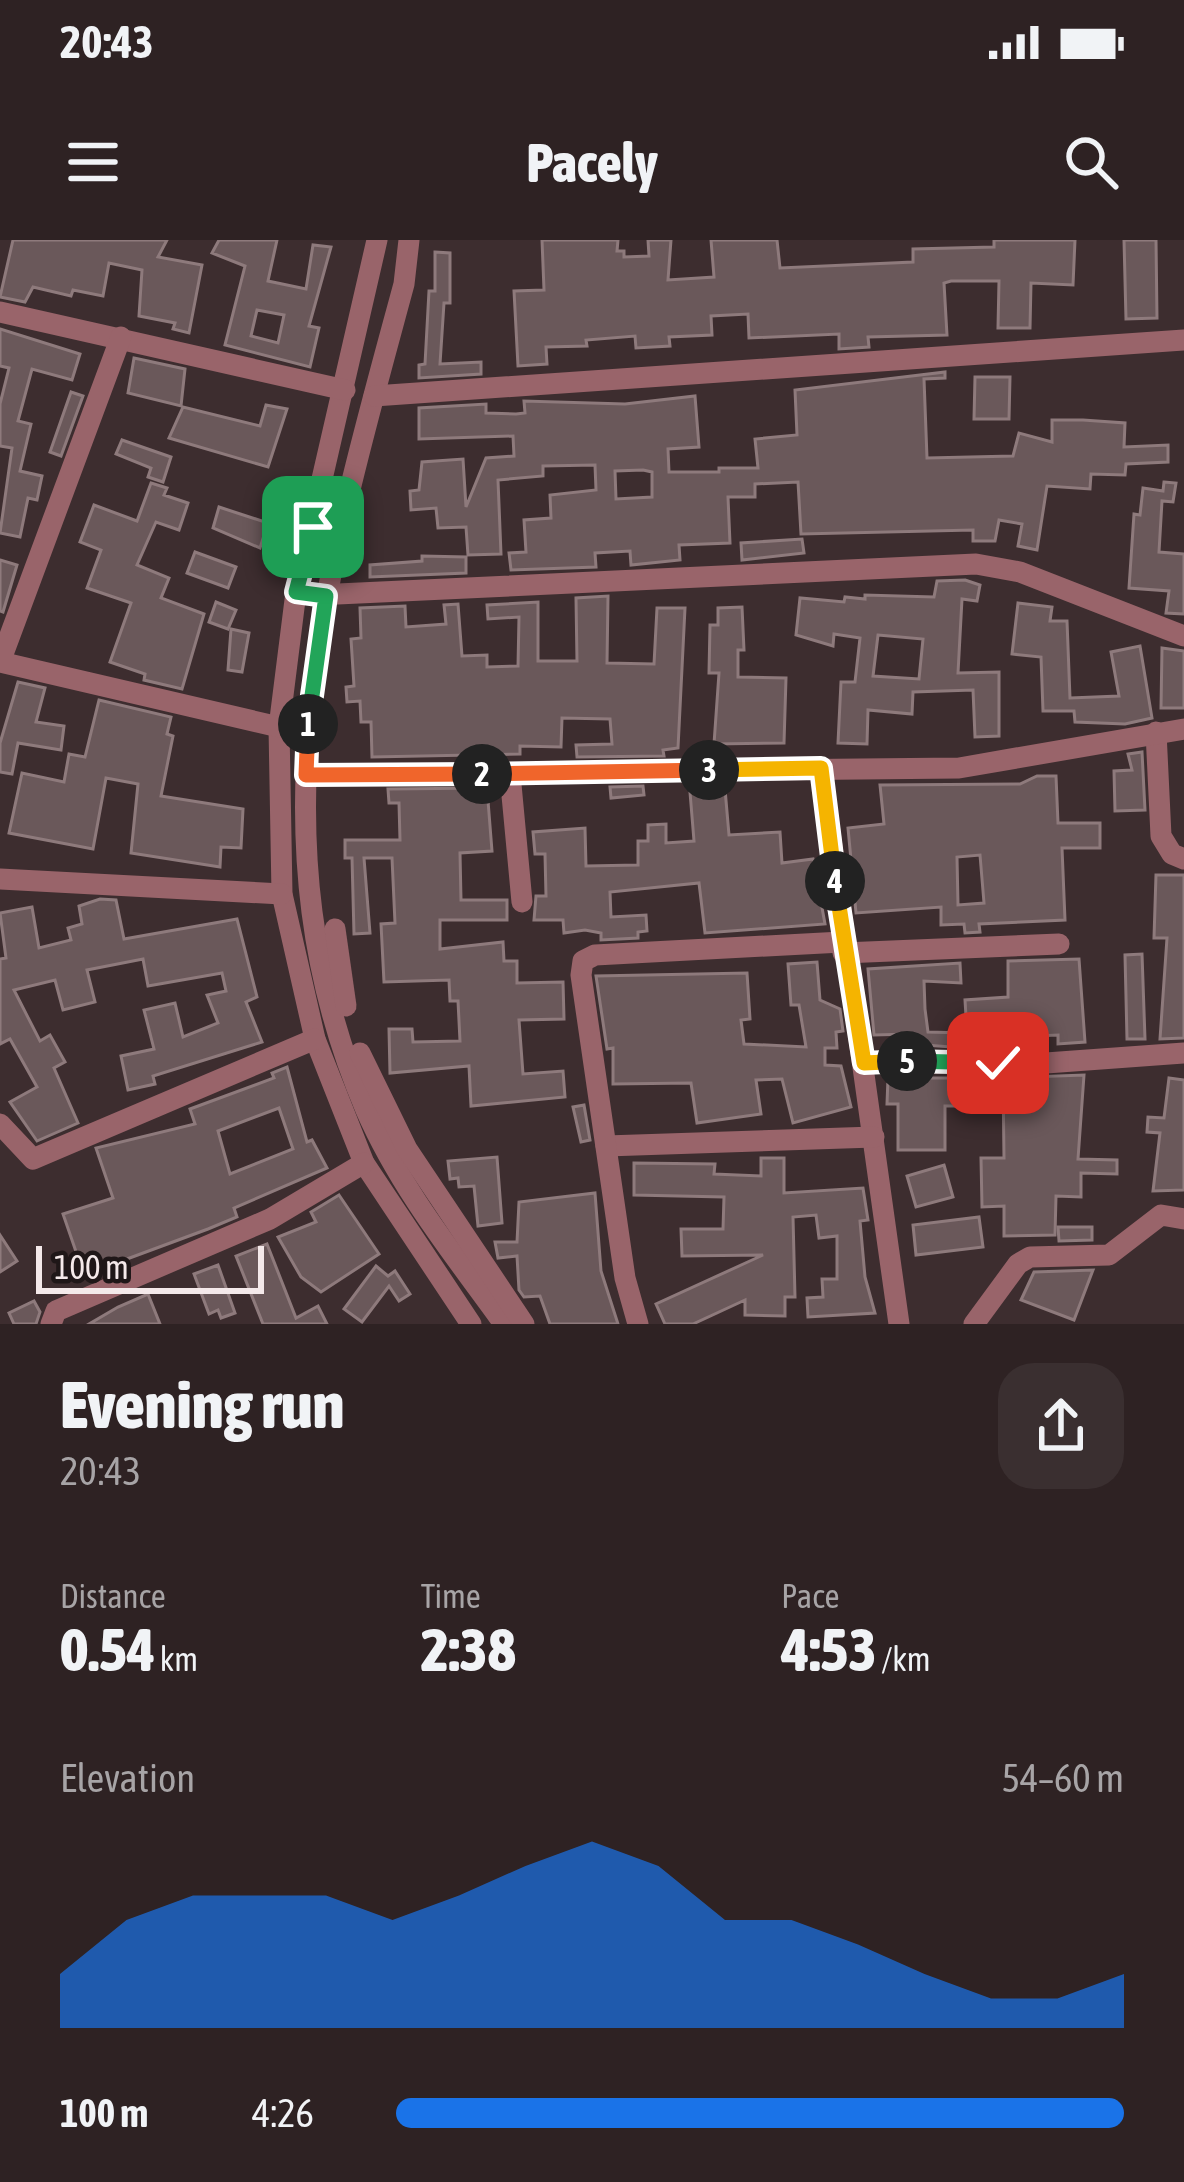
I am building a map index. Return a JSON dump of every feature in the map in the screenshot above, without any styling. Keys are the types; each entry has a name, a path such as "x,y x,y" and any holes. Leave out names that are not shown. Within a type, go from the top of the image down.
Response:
{"street":[{"path":"377,240 296,592 279,727 282,894 315,1039 364,1163 471,1324"},
{"path":"409,240 404,284 326,596 309,690 304,840 334,1010 367,1111 421,1209 504,1324"},
{"path":"0,312 121,337 218,365 345,390"},
{"path":"121,337 0,662 279,727"},
{"path":"374,396 1184,340"},
{"path":"296,592 326,596 976,564 1020,572 1184,636"},
{"path":"306,775 984,766 1184,729"},
{"path":"1156,731 1161,836 1172,854 1184,859"},
{"path":"821,768 843,947 874,1137 892,1323"},
{"path":"510,774 522,902"},
{"path":"0,879 282,894"},
{"path":"0,897 28,881"},
{"path":"335,929 349,1023 358,1051 407,1149 524,1324"},
{"path":"638,1324 625,1278 580,975 583,961 595,956 843,947 1059,944"},
{"path":"0,1124 32,1159 315,1039"},
{"path":"864,1063 1046,1063 1184,1053"},
{"path":"606,1146 874,1137"},
{"path":"51,1324 56,1311 270,1219 364,1163"},
{"path":"974,1324 1018,1264 1030,1257 1109,1255 1161,1215 1184,1219"}],"building":[{"path":"13,240 167,240 158,257 202,265 189,333 173,329 175,323 139,316 142,270 109,263 103,296 73,290 71,296 33,287 25,302 0,297"},
{"path":"219,240 277,240 268,281 306,289 313,245 331,247 309,326 319,328 310,367 225,345 245,266 212,253","holes":["257,310 284,315 278,343 251,336"]},
{"path":"542,240 618,240 617,251 624,251 624,257 649,256 648,240 671,240 668,280 714,277 711,240 777,240 780,268 913,262 913,249 994,247 994,240 1075,240 1073,285 1031,283 1030,328 998,328 999,281 951,281 944,283 947,335 868,337 869,347 839,349 839,334 749,338 748,314 711,316 712,335 669,337 670,346 636,348 635,336 586,340 587,346 546,347 547,364 518,366 514,291 544,290"},
{"path":"1124,240 1156,240 1157,318 1126,319"},
{"path":"435,252 450,253 450,303 444,303 440,364 481,362 481,374 419,378 419,365 425,364 429,291 435,291"},
{"path":"0,329 80,354 72,380 32,369 18,421 31,424 20,471 42,476 37,500 28,498 20,537 0,533 12,448 0,446 0,404 9,368 0,366"},
{"path":"134,358 185,369 181,406 128,393"},
{"path":"945,372 945,378 924,379 927,458 1013,456 1019,433 1052,442 1052,420 1083,420 1125,423 1124,447 1168,445 1168,462 1126,464 1125,475 1091,474 1090,489 1047,486 1037,550 1018,546 1022,524 999,520 995,541 973,541 973,530 801,534 798,482 755,484 755,497 728,497 730,543 679,545 680,560 631,565 630,551 595,553 596,567 511,570 509,553 526,552 524,520 551,518 550,495 596,490 595,465 543,466 543,476 498,480 501,554 468,555 466,527 438,528 436,508 411,510 410,491 419,490 422,462 463,459 466,507 486,458 514,456 513,436 419,439 419,408 486,404 486,413 516,414 525,413 524,401 625,404 695,396 699,447 668,449 669,472 719,472 719,468 758,468 755,439 797,435 795,390","holes":["615,471 652,472 652,497 616,499"]},
{"path":"975,377 1010,377 1009,419 974,419"},
{"path":"71,392 83,396 61,456 50,452"},
{"path":"266,405 287,409 268,467 169,438 183,407 260,426"},
{"path":"122,440 171,457 163,482 148,477 151,468 116,454"},
{"path":"1164,482 1176,483 1173,502 1162,501 1159,552 1184,554 1184,614 1166,613 1169,591 1129,588 1134,514 1140,515 1143,488 1163,491"},
{"path":"151,483 167,488 164,495 188,503 179,530 156,522 137,565 169,578 161,598 204,614 182,689 144,680 145,674 110,662 131,603 87,588 101,550 80,542 94,505 137,521"},
{"path":"219,507 268,523 260,548 213,528"},
{"path":"802,539 804,553 742,560 741,543"},
{"path":"195,552 236,567 228,588 187,573"},
{"path":"422,556 466,557 466,573 370,577 370,565 422,561"},
{"path":"0,560 17,565 3,612 0,611"},
{"path":"937,581 980,585 977,601 962,599 958,673 999,672 999,736 975,737 973,690 913,692 912,714 868,710 867,744 838,743 841,682 855,682 860,638 834,634 833,646 796,635 800,598 844,602 845,597 865,599 865,595 934,597","holes":["878,635 923,639 919,679 873,676"]},
{"path":"608,596 607,663 654,664 657,608 685,608 678,748 663,750 664,756 577,757 576,745 612,744 610,719 562,718 561,747 520,746 520,754 372,757 371,722 361,722 360,701 347,702 346,687 354,686 351,639 361,638 360,608 405,606 406,627 446,624 444,605 458,604 462,656 487,655 487,667 518,666 519,617 488,619 487,605 538,602 538,661 577,661 576,598"},
{"path":"216,602 236,610 228,629 209,622"},
{"path":"1018,603 1052,607 1050,621 1067,621 1070,698 1119,696 1111,652 1140,646 1152,718 1125,724 1075,722 1074,711 1043,711 1041,657 1012,654"},
{"path":"742,607 744,650 738,650 738,677 786,678 784,743 714,744 719,673 709,673 710,625 718,625 718,608"},
{"path":"231,629 249,633 242,672 228,670"},
{"path":"1162,648 1184,651 1184,708 1161,708"},
{"path":"18,682 45,688 36,722 64,726 61,750 18,743 12,774 0,772 0,743"},
{"path":"99,700 171,717 167,734 173,736 161,796 243,809 241,848 221,847 220,867 131,853 138,784 106,778 93,849 9,833 22,773 64,782 69,754 85,757"},
{"path":"1142,752 1145,810 1115,811 1114,771 1132,770 1128,754"},
{"path":"1037,776 1056,776 1058,823 1100,823 1100,848 1062,848 1065,920 979,924 980,932 965,933 964,924 941,925 941,907 856,913 848,828 884,824 880,785 1020,784","holes":["980,855 984,903 958,905 957,857"]},
{"path":"643,786 644,795 611,798 610,787"},
{"path":"487,788 492,851 460,853 461,900 507,900 507,920 440,920 440,949 503,942 504,961 517,961 517,983 563,982 564,1019 519,1020 523,1074 563,1071 565,1097 471,1106 469,1066 390,1073 389,1029 412,1029 413,1042 460,1041 458,1001 450,1001 449,980 384,982 381,924 395,923 392,858 364,858 370,933 354,934 352,858 345,858 345,840 400,840 399,803 389,803 388,789"},
{"path":"725,789 729,835 780,832 782,863 813,859 825,924 705,933 699,883 610,892 611,917 646,915 647,931 638,932 638,938 601,940 601,933 564,933 563,920 534,920 536,896 546,896 545,854 535,854 533,832 585,828 586,866 638,865 638,841 648,841 648,825 666,824 666,843 694,841 690,792"},
{"path":"1156,875 1184,875 1184,1038 1160,1039 1167,938 1154,938"},
{"path":"116,900 124,939 237,919 257,997 246,1002 262,1042 153,1076 155,1084 128,1090 121,1056 154,1049 144,1010 175,1003 183,1037 218,1023 207,995 226,991 222,973 148,986 143,959 87,970 95,1002 63,1010 55,980 14,990 40,1041 50,1035 65,1062 54,1068 78,1123 37,1141 10,1102 37,1087 10,1039 0,1044 0,959 6,958 0,913 32,907 39,948 71,940 68,928 82,924 79,906"},
{"path":"1142,954 1145,1039 1127,1039 1125,955"},
{"path":"1079,959 1085,1042 1058,1044 1058,1035 1009,1037 1009,1030 967,1033 965,1000 1008,997 1008,961"},
{"path":"817,962 820,1000 840,1009 843,1031 836,1032 837,1048 825,1048 825,1065 841,1066 851,1107 793,1123 782,1079 756,1080 761,1114 697,1123 691,1083 613,1084 613,1048 607,1049 596,976 747,973 750,1019 741,1020 744,1044 806,1047 799,1005 791,1005 788,964"},
{"path":"960,963 961,983 924,981 925,1009 928,1032 964,1033 964,1048 912,1044 911,1034 874,1035 868,969"},
{"path":"287,1067 307,1142 312,1140 327,1168 234,1208 237,1217 208,1229 127,1259 82,1269 63,1214 113,1198 96,1148 195,1124 190,1109 274,1078 272,1073","holes":["279,1108 293,1149 230,1174 218,1131"]},
{"path":"1084,1075 1078,1159 1117,1160 1117,1174 1081,1173 1081,1197 1056,1196 1055,1235 1004,1236 1004,1206 982,1207 981,1158 1004,1158 1003,1078"},
{"path":"888,1078 956,1078 955,1106 945,1106 945,1150 898,1150 898,1104 887,1104"},
{"path":"1169,1078 1184,1080 1184,1190 1153,1191 1160,1133 1147,1132 1148,1117 1164,1118"},
{"path":"584,1105 590,1140 581,1142 573,1107"},
{"path":"497,1157 502,1223 478,1226 474,1186 459,1187 458,1178 450,1179 448,1161"},
{"path":"761,1158 784,1158 784,1193 863,1188 868,1220 860,1221 865,1277 875,1313 808,1317 807,1298 823,1297 822,1279 837,1279 837,1236 819,1238 816,1215 793,1217 795,1297 785,1297 785,1316 745,1315 745,1300 693,1324 665,1324 656,1304 763,1255 682,1256 681,1229 723,1229 724,1197 634,1195 634,1163 715,1164 714,1174 761,1176"},
{"path":"944,1165 953,1197 916,1207 907,1176"},
{"path":"595,1193 601,1271 618,1324 550,1324 540,1296 524,1297 519,1290 517,1256 498,1258 495,1242 517,1242 519,1202"},
{"path":"339,1195 379,1254 321,1292 301,1277 278,1237 316,1222 311,1212"},
{"path":"979,1217 983,1247 916,1255 913,1225"},
{"path":"1058,1227 1092,1227 1092,1240 1059,1241"},
{"path":"0,1235 17,1261 0,1272"},
{"path":"267,1244 296,1318 318,1306 327,1324 263,1324 236,1256"},
{"path":"218,1265 235,1313 221,1318 218,1310 209,1314 194,1274"},
{"path":"376,1266 388,1276 395,1271 410,1294 399,1301 389,1286 362,1322 344,1309"},
{"path":"1093,1270 1074,1320 1021,1300 1034,1272"},
{"path":"148,1294 160,1324 89,1324 118,1307"},
{"path":"34,1301 40,1312 36,1324 14,1324 9,1313"}],"route":[{"path":"313,527 296,592 326,596 309,690 306,775 821,768 843,953 864,1063 998,1063"}]}
